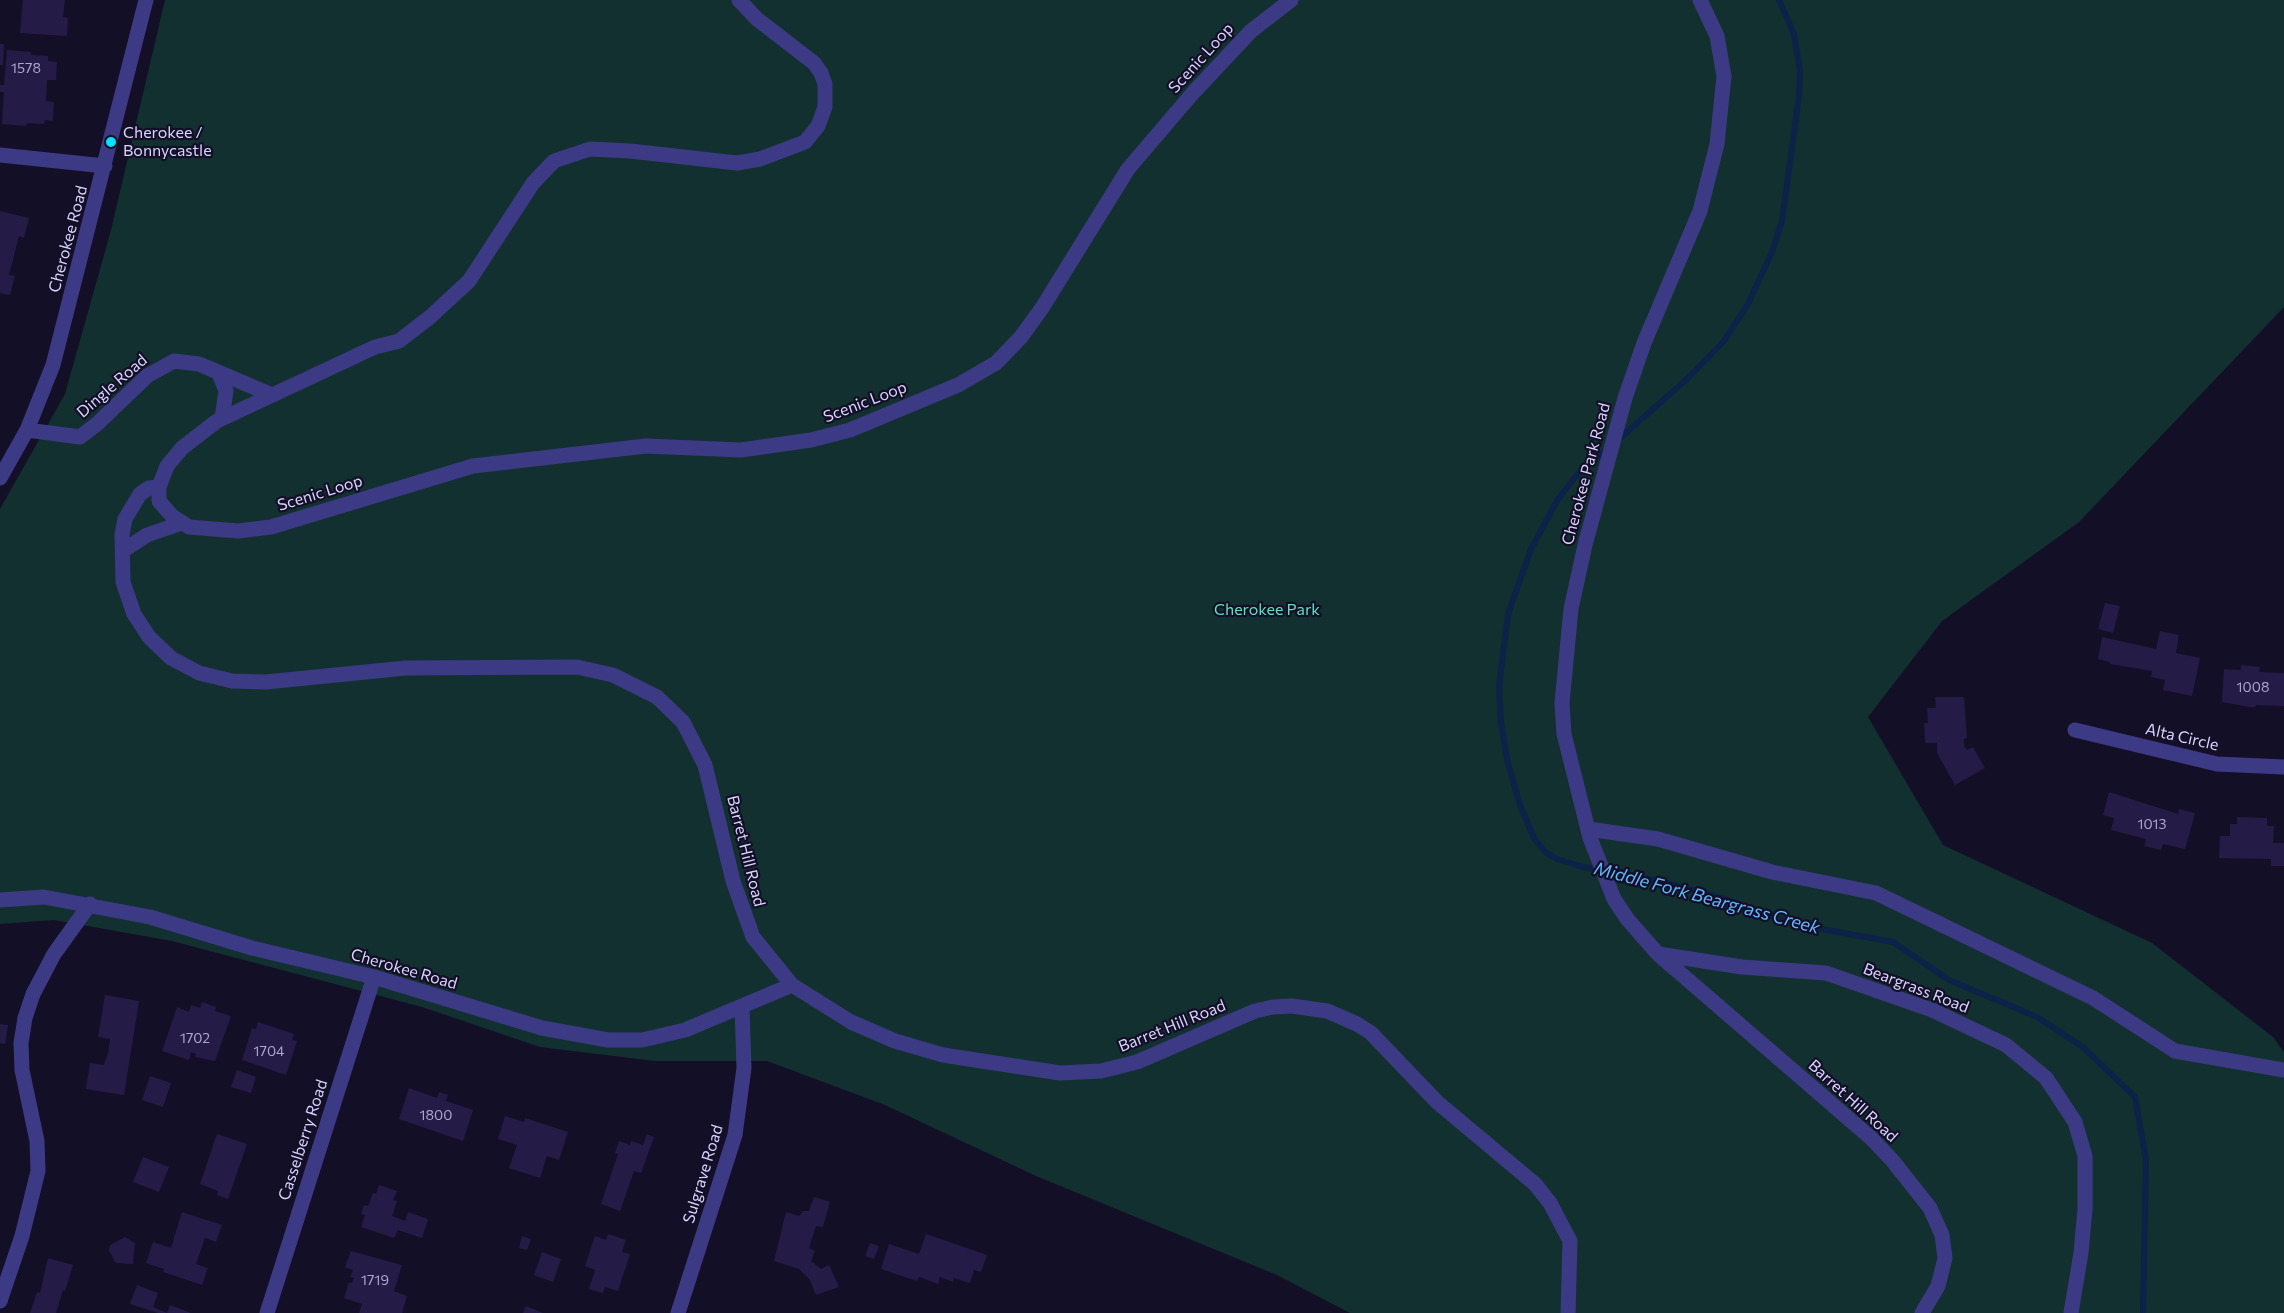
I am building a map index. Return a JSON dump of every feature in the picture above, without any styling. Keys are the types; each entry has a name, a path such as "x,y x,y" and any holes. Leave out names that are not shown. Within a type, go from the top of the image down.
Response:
{"street":[{"name":"Cherokee Road","path":"0,478 27,430 53,365 146,0"},
{"path":"124,550 147,535 182,523 159,501 159,487 167,466 182,447 222,418 375,347 399,341 430,317 469,281 542,172 565,156 590,149 737,163 760,159 805,142 818,126 825,107 825,84 820,73 814,63 757,19 739,0"},
{"name":"Scenic Loop","path":"182,523 189,527 238,531 271,527 473,466 646,446 741,450 811,440 850,430 958,385 996,363 1021,337 1042,308 1128,169 1192,94 1251,31 1291,0"},
{"name":"Cherokee Park Road","path":"1658,954 1628,920 1614,899 1589,834 1564,734 1562,703 1571,609 1625,398 1644,343 1700,211 1717,144 1724,76 1717,36 1700,0"},
{"path":"0,156 105,166"},
{"name":"Dingle Road","path":"27,430 80,437 97,424 147,376 171,362 199,364 219,373 231,375 272,395"},
{"path":"219,373 226,391 222,418"},
{"name":"Barret Hill Road","path":"159,487 149,488 140,494 125,519 122,535 123,582 129,601 148,637 182,665 217,678 266,682 405,668 560,666 613,675 657,697 672,709 693,736 705,765 744,919 753,937 792,985 851,1022 895,1041 943,1055 1060,1073 1101,1071 1137,1062 1255,1011 1273,1007 1292,1006 1327,1011 1342,1017 1371,1033 1437,1102 1535,1184 1561,1221 1570,1241 1568,1313"},
{"name":"Alta Circle","path":"2074,730 2217,764 2284,767"},
{"path":"1589,834 1658,839 1772,872 1876,893 2093,998 2175,1051 2284,1070"},
{"name":"Cherokee Road","path":"0,900 44,897 150,917 252,948 374,977 542,1028 608,1040 642,1040 685,1030 792,985"},
{"path":"0,1301 22,1236 38,1171 37,1141 22,1070 21,1042 25,1018 33,994 54,954 90,904"},
{"name":"Barret Hill Road","path":"1658,954 1845,1114 1892,1160 1919,1193 1937,1221 1945,1258 1938,1286 1922,1313"},
{"name":"Beargrass Road","path":"1658,954 1742,967 1826,973 1932,1010 2006,1045 2046,1078 2075,1122 2085,1156 2083,1231 2071,1313"},
{"name":"Casselberry Road","path":"267,1313 374,977"},
{"name":"Sulgrave Road","path":"678,1313 735,1135 744,1068 742,1006"}],"green space":[{"name":"Cherokee Park","path":"165,0 2284,0 2284,307 2079,522 1942,621 1868,717 1943,845 2152,943 2273,1037 2284,1052 2284,1313 1350,1313 1277,1275 1036,1176 885,1105 767,1061 655,1061 540,1047 422,1007 172,941 54,920 0,924 0,509 65,394 111,230"}],"building":[{"path":"23,0 65,0 63,17 68,18 67,36 20,33"},
{"path":"0,44 4,44 3,65 0,65"},
{"path":"7,50 48,56 48,61 57,62 56,80 47,80 46,101 54,102 53,121 45,120 44,124 27,123 26,126 2,124 4,92 0,92 0,85 4,85"},
{"path":"0,211 29,218 24,238 19,236 9,275 15,276 10,295 0,293"},
{"path":"2105,603 2120,606 2113,633 2098,629"},
{"path":"2160,631 2179,635 2176,653 2200,658 2192,696 2163,690 2165,680 2151,677 2152,671 2110,664 2110,662 2098,659 2102,637 2156,649"},
{"path":"2241,665 2260,667 2259,672 2284,673 2284,706 2256,705 2250,707 2222,702 2224,669 2241,670"},
{"path":"1935,697 1964,697 1967,738 1964,739 1964,746 1967,750 1973,747 1985,768 1955,785 1937,753 1937,743 1925,743 1924,723 1928,723 1927,708 1936,708"},
{"path":"2109,792 2178,814 2179,809 2195,813 2185,849 2163,844 2161,850 2144,846 2146,839 2111,830 2114,818 2103,815"},
{"path":"2237,817 2267,818 2267,826 2274,826 2273,843 2284,843 2284,866 2271,866 2271,859 2219,858 2220,836 2230,836 2230,824 2237,824"},
{"path":"105,995 139,1001 124,1095 86,1089 90,1063 104,1065 108,1053 110,1039 98,1037"},
{"path":"202,1002 216,1007 215,1011 231,1016 215,1061 195,1057 196,1054 191,1052 189,1060 162,1051 177,1007 189,1012 191,1005 200,1008"},
{"path":"258,1022 294,1034 292,1040 297,1041 286,1075 242,1060 252,1028 256,1029"},
{"path":"0,1024 8,1025 5,1044 0,1043"},
{"path":"237,1070 256,1077 251,1093 231,1087"},
{"path":"150,1076 171,1083 163,1107 142,1100"},
{"path":"409,1088 437,1098 439,1092 448,1095 446,1101 473,1110 463,1141 399,1119"},
{"path":"505,1116 524,1122 525,1118 568,1132 559,1160 547,1156 540,1178 509,1168 517,1145 498,1139"},
{"path":"217,1134 247,1144 228,1199 217,1195 218,1191 200,1184"},
{"path":"647,1134 654,1137 641,1173 634,1171 620,1211 601,1204 618,1154 615,1153 619,1141 630,1145 631,1141 643,1145"},
{"path":"143,1157 169,1167 159,1192 133,1182"},
{"path":"379,1185 397,1191 393,1200 397,1201 392,1216 405,1221 408,1212 428,1219 422,1238 398,1230 394,1238 361,1227 365,1215 361,1214 364,1205 368,1206"},
{"path":"814,1197 830,1202 823,1227 816,1226 809,1248 815,1251 811,1261 821,1269 829,1265 839,1287 816,1295 810,1280 799,1269 774,1261 786,1212 799,1216 803,1211 809,1211"},
{"path":"182,1212 222,1225 216,1242 205,1238 196,1264 208,1268 202,1285 163,1272 164,1269 146,1263 153,1242 171,1248"},
{"path":"608,1234 626,1240 622,1252 630,1254 618,1291 605,1287 603,1293 589,1289 595,1270 585,1266 595,1236 606,1240"},
{"path":"926,1234 987,1255 981,1272 974,1270 970,1283 954,1278 953,1282 940,1277 938,1284 919,1277 917,1281 881,1269 889,1244 919,1254"},
{"path":"522,1236 531,1239 527,1250 519,1248"},
{"path":"125,1237 135,1243 133,1264 116,1263 109,1251 110,1245"},
{"path":"870,1243 879,1246 874,1259 865,1256"},
{"path":"351,1251 402,1265 394,1291 407,1296 402,1313 359,1313 362,1304 344,1298 349,1282 352,1283 354,1278 350,1277 353,1270 345,1267"},
{"path":"542,1252 561,1259 553,1282 534,1275"},
{"path":"48,1258 73,1265 65,1291 63,1290 56,1313 30,1313 37,1292 40,1293"},
{"path":"137,1285 158,1293 153,1307 167,1313 158,1313 130,1304"},
{"path":"170,1305 191,1313 167,1313"},
{"path":"526,1306 543,1313 523,1313"}],"waterway":[{"name":"Middle Fork Beargrass Creek","path":"1618,440 1688,378 1724,341 1748,304 1772,252 1782,221 1799,96 1800,70 1794,34 1779,0"},
{"name":"Middle Fork Beargrass Creek","path":"1608,448 1576,476 1558,499 1531,549 1508,614 1499,686 1501,722 1507,760 1520,805 1534,838 1545,852 1557,859 1583,867 1659,881 1725,899 1794,924 1893,942 1949,980 2037,1017 2083,1047 2135,1097 2146,1160 2143,1313"}],"place":[{"name":"Cherokee / Bonnycastle","path":"111,142"}]}
